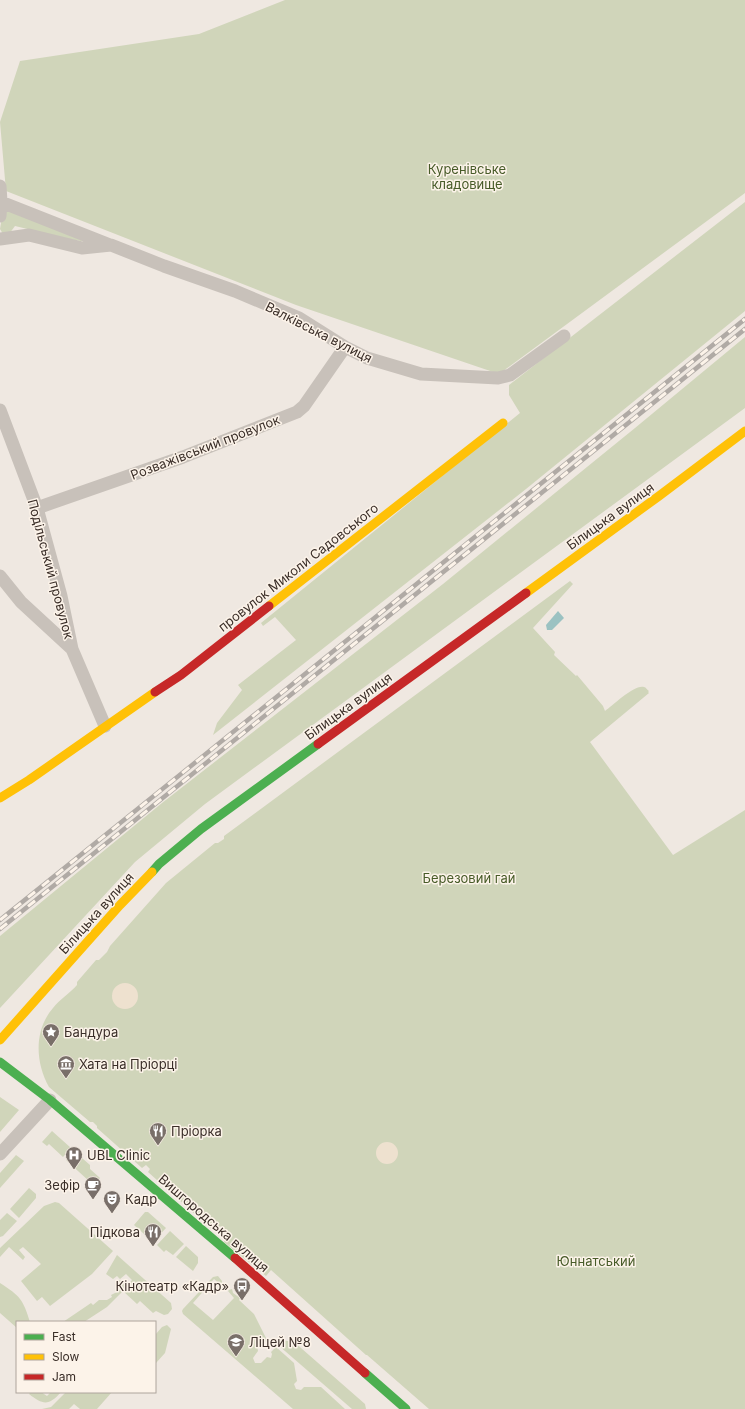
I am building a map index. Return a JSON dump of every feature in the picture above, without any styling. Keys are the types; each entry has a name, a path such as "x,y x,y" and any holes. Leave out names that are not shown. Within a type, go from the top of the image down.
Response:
{"main road":[{"name":"провулок Миколи Садовського","path":"106,726 181,675 503,424"},
{"name":"Білицька вулиця","path":"0,1040 158,864 201,829 659,496 745,431"},
{"path":"0,798 29,780 106,726"},
{"name":"Вишгородська вулиця","path":"0,1062 50,1100 222,1246 403,1408"}],"street":[{"path":"0,186 0,216"},
{"path":"1,202 111,245"},
{"name":"Валківська вулиця","path":"0,239 29,235 82,248 111,245 164,266 235,291 299,318 345,347 366,358 421,374 498,378 510,375 564,336"},
{"name":"Розважівський провулок","path":"37,508 183,457 297,412 304,406 345,347"},
{"name":"Подільський провулок","path":"0,410 37,508 61,596 72,649 106,726"},
{"path":"0,576 21,602 72,649"},
{"path":"0,1154 50,1100"}],"green space":[{"name":"Куренівське кладовище","path":"285,0 745,0 745,193 499,374 296,305 6,191 0,122 20,61 199,34"},
{"path":"745,202 745,311 526,489 213,735 217,723 242,690 238,685 296,640 275,617 263,626 261,623 520,413 509,395 509,385"},
{"path":"9,209 86,242 15,226 9,234 3,234 0,229 3,211"},
{"path":"745,337 745,408 205,804 135,862 0,1008 0,936 162,803 443,584"},
{"path":"570,581 573,584 533,628 555,652 554,655 576,676 577,675 603,706 605,711 635,689 645,687 649,691 649,693 590,742 673,855 745,810 745,1409 429,1409 271,1270 266,1276 224,1242 227,1236 230,1235 220,1226 220,1228 215,1232 148,1172 150,1169 146,1165 142,1168 97,1128 93,1122 90,1122 49,1087 41,1067 39,1057 40,1036 42,1026 47,1017 56,1005 77,985 77,982 96,960 99,960 107,952 110,946 166,883 215,843 218,843 224,839 224,836"},
{"path":"0,1097 19,1110 0,1132"},
{"path":"52,1131 71,1148 63,1157 49,1144 47,1146 42,1142"},
{"path":"74,1151 90,1165 90,1169 100,1178 95,1184 92,1181 90,1182 66,1160"},
{"path":"16,1155 24,1161 0,1188 0,1173"},
{"path":"29,1188 36,1194 36,1198 19,1218 10,1209"},
{"path":"55,1202 59,1203 113,1251 92,1274 50,1306 42,1297 37,1301 21,1281 41,1264 23,1247 19,1250 25,1257 23,1260 9,1247 0,1257 0,1248 44,1206"},
{"path":"145,1212 148,1212 166,1228 153,1242 134,1225"},
{"path":"7,1213 17,1221 3,1236 0,1237 0,1220"},
{"path":"170,1231 184,1244 173,1255 166,1250 164,1252 157,1245"},
{"path":"186,1246 198,1257 198,1263 193,1271 176,1257"},
{"path":"117,1255 171,1303 172,1309 168,1314 164,1315 156,1311 153,1313 140,1301 137,1304 123,1291 107,1307 86,1321 64,1321 91,1303 93,1305 99,1300 107,1300 112,1297 111,1295 119,1291 115,1284 120,1280 127,1286 132,1280 126,1274 120,1279 117,1276 113,1279 106,1274"},
{"path":"218,1276 222,1281 222,1284 214,1279 193,1303 213,1320 234,1298 228,1291 232,1289 233,1293 240,1298 239,1300 254,1314 267,1340 263,1344 258,1344 258,1351 253,1358 255,1363 261,1363 267,1357 271,1358 271,1352 276,1347 294,1363 297,1381 294,1384 296,1389 301,1390 304,1387 321,1387 345,1409 293,1409 183,1314 183,1309 213,1277"},
{"path":"0,1283 12,1291 20,1299 30,1321 16,1321 16,1327 0,1313"},
{"path":"167,1325 171,1329 165,1353 156,1363 156,1334 162,1327"},
{"path":"283,1340 293,1341 365,1404 366,1409 352,1409 278,1345"},
{"path":"42,1393 47,1396 50,1393 60,1393 49,1402 42,1402 29,1394"},
{"path":"65,1393 111,1393 97,1409 80,1409 74,1404 69,1409 42,1409 51,1407"}],"shaded area":[{"path":"125,983 135,986 138,996 135,1006 125,1009 115,1006 112,996 115,986"},
{"path":"387,1142 395,1145 398,1153 395,1161 387,1164 379,1161 376,1153 379,1145"}],"water":[{"path":"558,611 564,618 552,630 547,630 546,625"}],"railway":[{"path":"0,920 745,319"},
{"path":"0,929 745,329"}],"traffic: fast":[{"path":"152,872 159,864 201,829 318,744"},
{"path":"0,1062 50,1100 235,1258"},
{"path":"365,1373 406,1409"}],"traffic: slow":[{"path":"269,606 503,423"},
{"path":"526,593 745,431"},
{"path":"0,798 29,780 155,692"},
{"path":"0,1040 120,905 152,872"}],"traffic: jam":[{"path":"318,744 526,593"},
{"path":"155,692 181,675 269,606"},
{"path":"235,1258 365,1373"}],"place":[{"name":"Бандура","path":"51,1047"},
{"name":"Хата на Пріорці","path":"66,1079"},
{"name":"Пріорка","path":"158,1146"},
{"name":"UBL Clinic","path":"74,1170"},
{"name":"Зефір","path":"93,1200"},
{"name":"Кадр","path":"112,1214"},
{"name":"Підкова","path":"153,1247"},
{"name":"Кінотеатр «Кадр»","path":"242,1301"},
{"name":"Ліцей №8","path":"236,1357"}],"park label":[{"name":"Березовий гай","path":"469,878"},
{"name":"Юннатський","path":"596,1261"}]}
